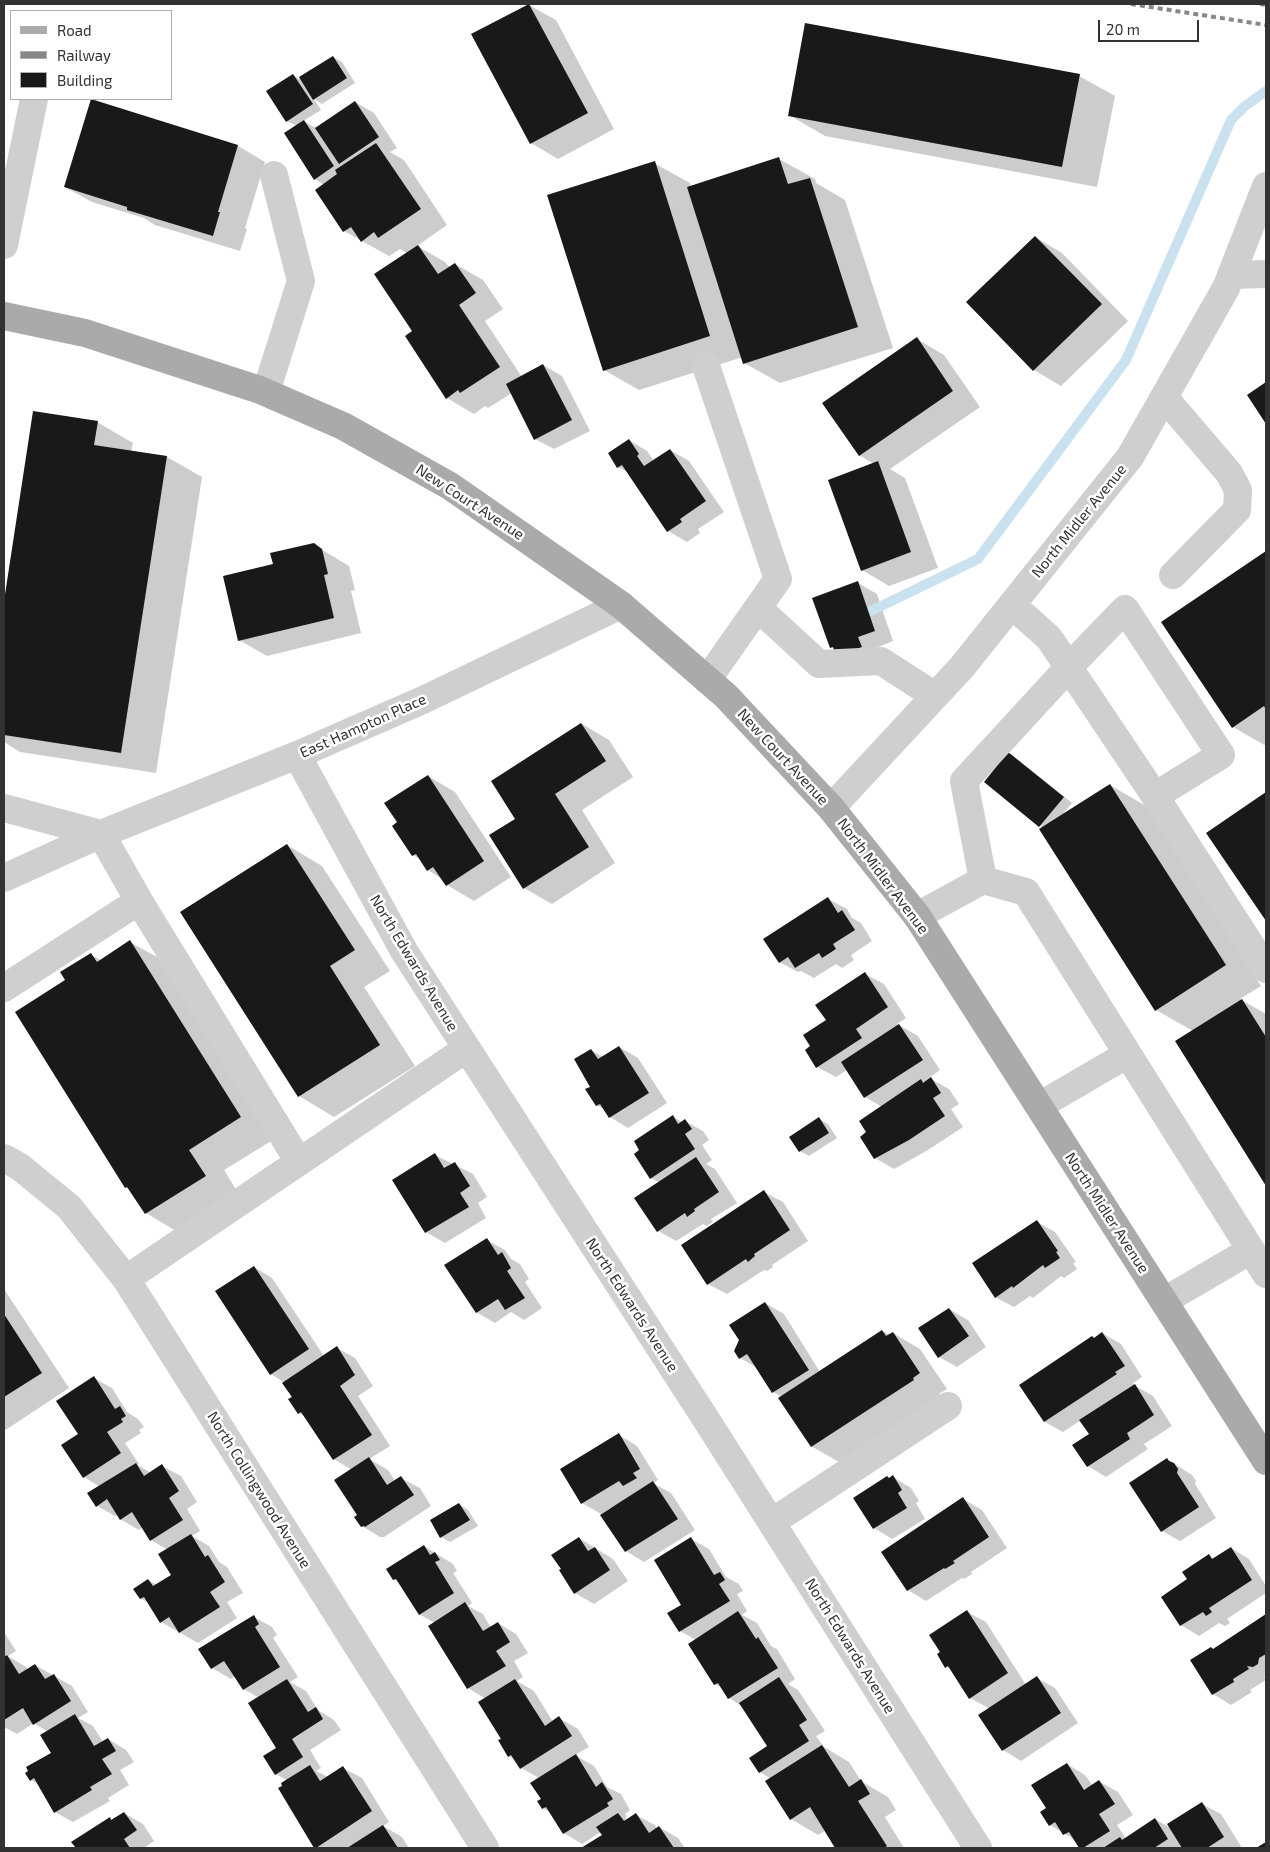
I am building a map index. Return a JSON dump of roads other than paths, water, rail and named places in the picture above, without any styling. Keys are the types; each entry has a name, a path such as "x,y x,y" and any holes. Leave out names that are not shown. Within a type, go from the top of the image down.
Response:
{"main road":[{"name":"New Court Avenue","path":"4,316 85,333 266,392 343,426 450,486 621,605 726,696 832,808"},
{"name":"North Midler Avenue","path":"832,808 917,916 1266,1461"}],"street":[{"path":"4,245 34,100"},
{"path":"266,392 301,281 274,175"},
{"name":"North Midler Avenue","path":"832,808 962,668 1130,457 1226,288 1266,186"},
{"path":"1231,275 1266,274"},
{"path":"706,366 778,578 707,680"},
{"path":"1164,397 1230,473 1238,490 1237,510 1173,575"},
{"name":"East Hampton Place","path":"4,878 101,834 296,755 423,700 621,605"},
{"path":"1012,605 1049,638 1155,796 1266,969"},
{"path":"758,608 819,664 881,662 935,696"},
{"path":"983,880 964,781 1125,609 1221,755 1155,796"},
{"name":"North Edwards Avenue","path":"296,755 404,951 772,1522 978,1848"},
{"path":"4,808 101,834 138,901 299,1162"},
{"path":"917,916 983,880 1026,892 1266,1274"},
{"path":"4,988 138,901"},
{"path":"126,1279 466,1049"},
{"path":"1039,1106 1128,1054"},
{"name":"North Collingwood Avenue","path":"4,1158 20,1167 69,1207 126,1279 485,1848"},
{"path":"1164,1302 1251,1250"},
{"path":"772,1522 948,1406"}],"waterway":[{"path":"871,611 978,559 1126,360 1231,120 1245,106 1266,91"}],"railway":[{"path":"1131,4 1266,25"},
{"path":"1260,4 1266,5"}]}
